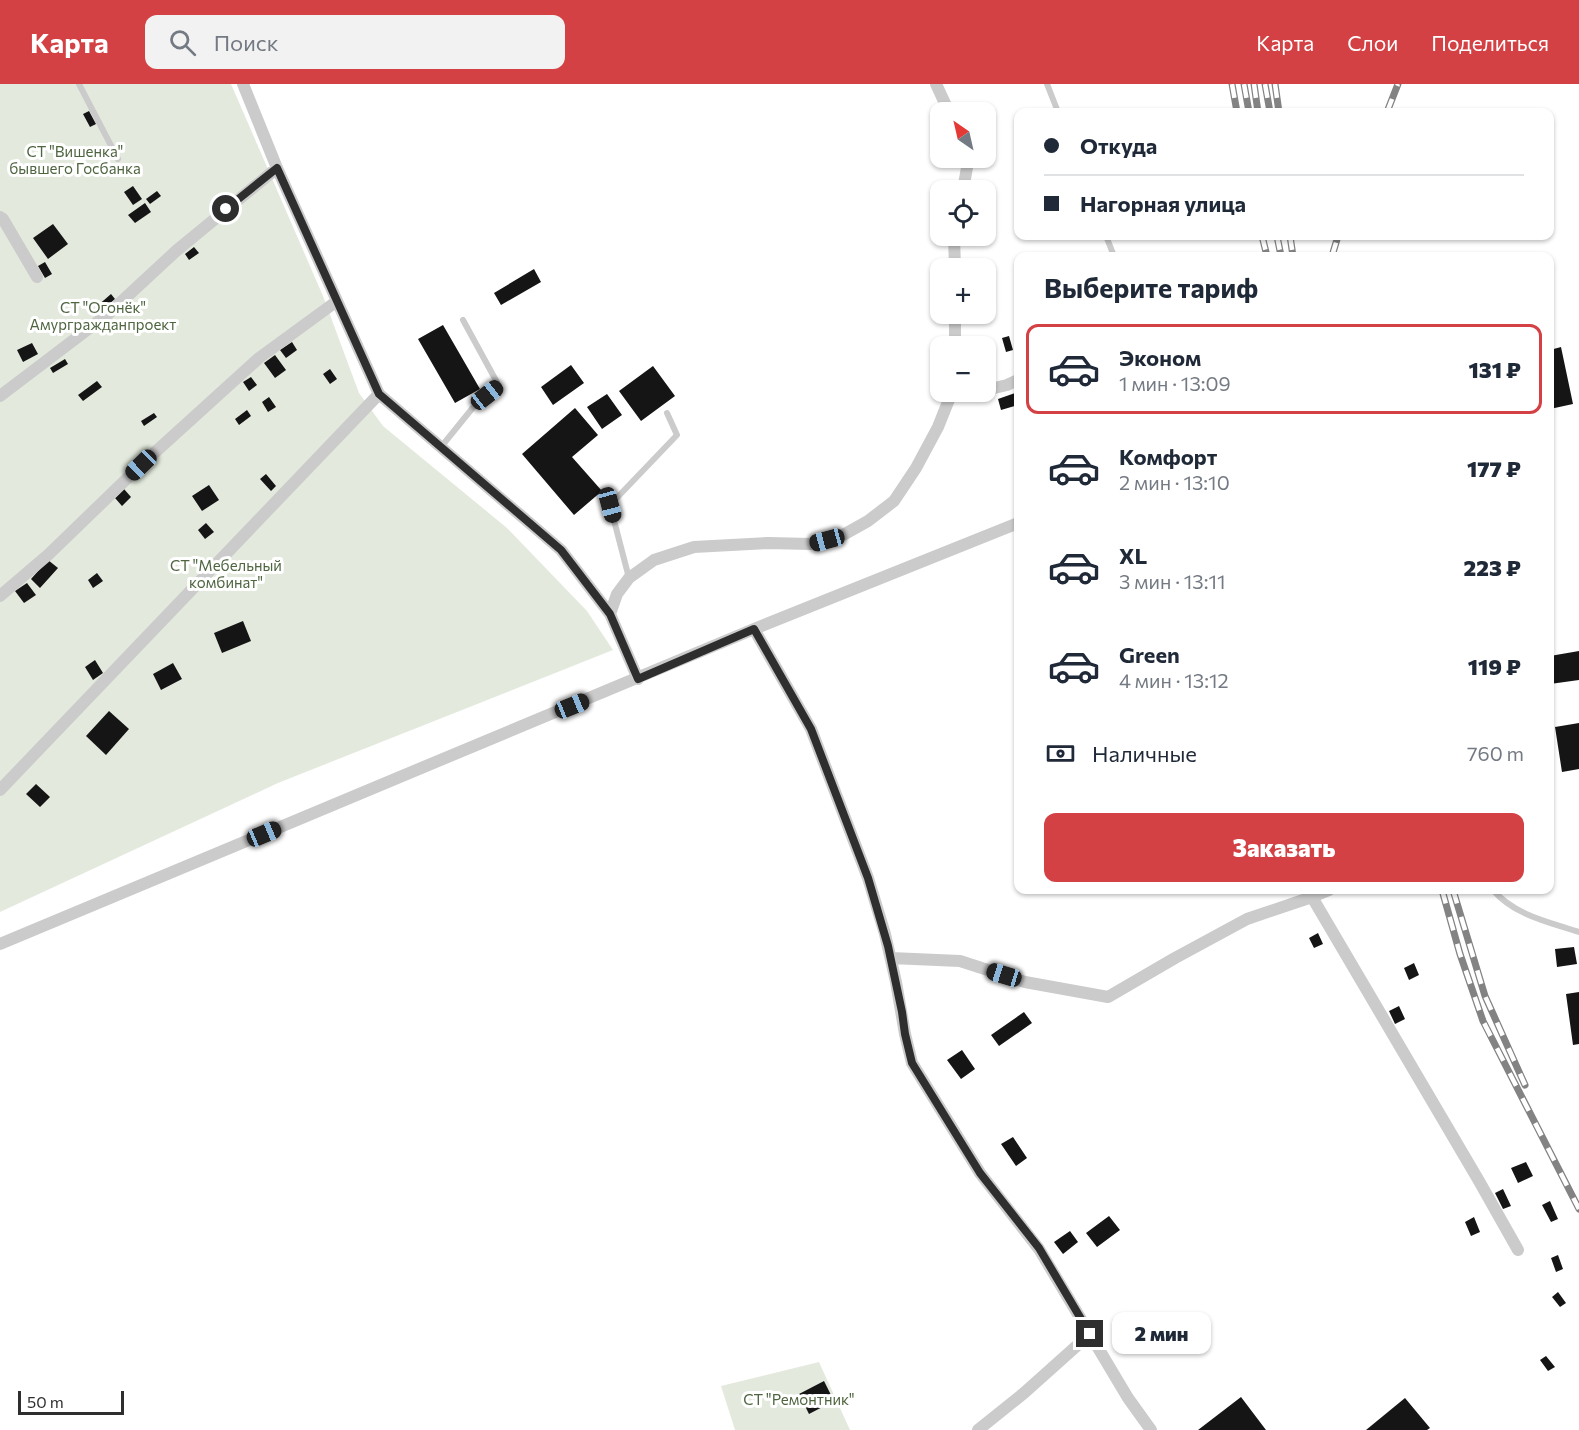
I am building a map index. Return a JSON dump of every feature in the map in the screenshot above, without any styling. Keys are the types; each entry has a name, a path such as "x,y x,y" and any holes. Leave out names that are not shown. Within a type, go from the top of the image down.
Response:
{"street":[{"path":"243,84 277,168 379,394 561,550 610,614 638,679"},
{"path":"936,84 944,102"},
{"path":"0,396 108,314 176,251 277,168"},
{"path":"0,217 10,229 37,278"},
{"path":"0,596 49,554 141,465 259,358 337,301"},
{"path":"996,388 1014,382"},
{"path":"0,790 379,394"},
{"path":"610,614 617,594 629,578 654,560 694,547 768,543 811,544 843,535 868,521 894,501 916,468 938,427 948,402"},
{"path":"0,944 754,629 1014,525"},
{"path":"754,629 811,729 868,878 891,958 912,1063 980,1173 1039,1248 1128,1398 1151,1430"},
{"path":"891,958 960,961 1025,982 1108,997 1246,919 1319,894"},
{"path":"1312,897 1518,1250"},
{"path":"978,1430 1024,1393 1090,1334"}],"lane":[{"path":"79,84 118,159"},
{"path":"1047,84 1056,108"},
{"path":"441,447 475,405 499,386 463,320"},
{"path":"629,578 610,505 676,435 667,413"},
{"path":"1497,894 1516,909 1579,932"}],"green space":[{"name":"СТ \"Мебельный комбинат\"","path":"0,84 231,84 323,296 359,393 383,426 507,528 587,611 613,650 278,783 0,912"},
{"name":"СТ \"Ремонтник\"","path":"819,1362 850,1430 735,1430 721,1386"}],"building":[{"path":"89,111 96,124 90,127 83,114"},
{"path":"133,186 142,199 133,205 124,192"},
{"path":"157,191 161,196 150,204 146,199"},
{"path":"145,203 151,212 135,223 128,215"},
{"path":"53,224 68,244 48,259 33,238"},
{"path":"194,247 199,253 189,260 185,254"},
{"path":"45,262 52,274 45,278 38,266"},
{"path":"534,269 541,282 501,305 494,293"},
{"path":"111,294 115,299 100,312 96,307"},
{"path":"443,325 480,389 455,403 418,339"},
{"path":"1009,336 1013,350 1006,352 1002,338"},
{"path":"292,342 297,350 286,358 280,350"},
{"path":"32,343 38,354 23,362 17,350"},
{"path":"1561,347 1573,404 1554,408 1554,349"},
{"path":"275,355 286,370 275,378 264,363"},
{"path":"65,359 68,364 53,373 50,368"},
{"path":"571,365 584,383 553,405 541,387"},
{"path":"653,366 675,396 641,421 619,391"},
{"path":"330,369 337,379 330,384 323,374"},
{"path":"251,377 257,385 249,391 243,382"},
{"path":"97,381 102,387 83,401 78,395"},
{"path":"1014,393 1014,406 1001,410 998,399"},
{"path":"607,394 622,415 602,429 587,407"},
{"path":"269,397 276,407 268,412 262,402"},
{"path":"575,408 598,435 572,457 602,491 574,515 522,454"},
{"path":"247,410 251,416 239,425 235,419"},
{"path":"154,413 157,417 144,426 141,421"},
{"path":"266,474 276,486 271,491 260,479"},
{"path":"209,485 219,500 202,511 192,496"},
{"path":"124,489 131,497 122,506 115,498"},
{"path":"206,523 214,532 205,539 198,530"},
{"path":"48,560 58,568 40,588 31,579"},
{"path":"97,573 103,581 93,588 88,580"},
{"path":"27,583 36,595 24,603 15,591"},
{"path":"243,621 251,641 222,653 214,633"},
{"path":"1579,651 1579,680 1554,683 1554,655"},
{"path":"95,660 103,673 93,680 85,667"},
{"path":"173,663 182,679 161,690 153,674"},
{"path":"109,711 129,729 106,755 86,736"},
{"path":"1579,723 1579,769 1562,772 1555,727"},
{"path":"36,784 50,797 40,807 26,794"},
{"path":"1318,933 1323,944 1314,948 1309,938"},
{"path":"1574,947 1577,964 1557,967 1555,949"},
{"path":"1414,963 1419,975 1409,980 1404,968"},
{"path":"1579,992 1579,1044 1573,1045 1566,994"},
{"path":"1399,1006 1405,1019 1395,1024 1389,1011"},
{"path":"1024,1012 1032,1023 999,1046 991,1035"},
{"path":"962,1050 975,1069 961,1079 947,1060"},
{"path":"1013,1137 1027,1158 1016,1166 1001,1144"},
{"path":"1526,1162 1533,1176 1518,1183 1511,1168"},
{"path":"1503,1189 1511,1206 1503,1209 1495,1193"},
{"path":"1550,1201 1558,1219 1551,1222 1542,1205"},
{"path":"1109,1216 1120,1230 1097,1247 1086,1233"},
{"path":"1474,1217 1480,1232 1471,1236 1465,1222"},
{"path":"1070,1231 1078,1242 1063,1254 1054,1242"},
{"path":"1558,1255 1563,1269 1556,1272 1551,1258"},
{"path":"1558,1292 1566,1303 1560,1307 1552,1297"},
{"path":"1546,1356 1555,1367 1548,1371 1540,1360"},
{"path":"824,1381 834,1401 809,1414 799,1394"},
{"path":"1241,1397 1266,1430 1198,1430"},
{"path":"1405,1398 1430,1428 1427,1430 1366,1430"}],"railway":[{"path":"1232,84 1236,108"},
{"path":"1244,84 1248,108"},
{"path":"1254,84 1257,108"},
{"path":"1265,84 1269,108"},
{"path":"1275,84 1278,108"},
{"path":"1389,108 1398,84"},
{"path":"1263,240 1266,252"},
{"path":"1278,240 1280,252"},
{"path":"1291,240 1292,252"},
{"path":"1333,252 1337,240"},
{"path":"1443,894 1460,954 1483,1021 1579,1209"},
{"path":"1454,894 1485,996 1525,1085"}],"route":[{"path":"226,209 277,168 379,394 561,550 610,614 638,679 754,629 811,729 868,878 888,946 912,1063 980,1173 1039,1248 1090,1334"}],"park label":[{"name":"СТ \"Вишенка\" бывшего Госбанка","path":"75,160"},
{"name":"СТ \"Огонёк\" Амургражданпроект","path":"103,316"}]}
